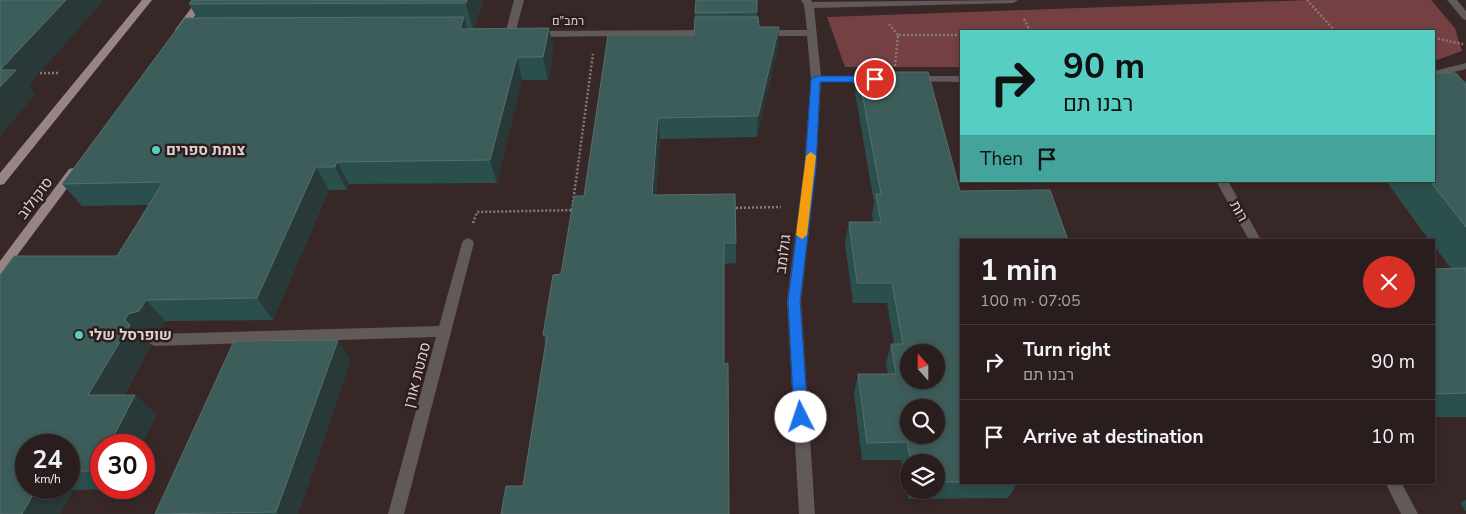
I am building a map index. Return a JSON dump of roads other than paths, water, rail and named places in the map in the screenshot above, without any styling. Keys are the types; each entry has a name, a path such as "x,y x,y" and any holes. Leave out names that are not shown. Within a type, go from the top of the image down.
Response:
{"main road":[{"path":"0,181 147,0"},
{"path":"178,37 202,0"},
{"name":"סוקולוב","path":"0,270 81,162"}],"street":[{"name":"רמב\"ם","path":"519,0 505,34 724,33"},
{"path":"807,2 1012,0"},
{"path":"1452,0 1466,17"},
{"name":"גולומב","path":"807,2 816,79 810,168 794,301 807,514"},
{"path":"754,33 811,33"},
{"path":"1435,74 1466,66"},
{"path":"816,79 960,79"},
{"name":"רות","path":"1223,182 1254,239"},
{"name":"סמטת אורן","path":"396,514 468,243"},
{"path":"155,340 445,331"},
{"path":"1393,484 1410,514"}],"place":[{"name":"צומת ספרים","path":"156,150"},
{"name":"שופרסל שלי","path":"79,335"}]}
